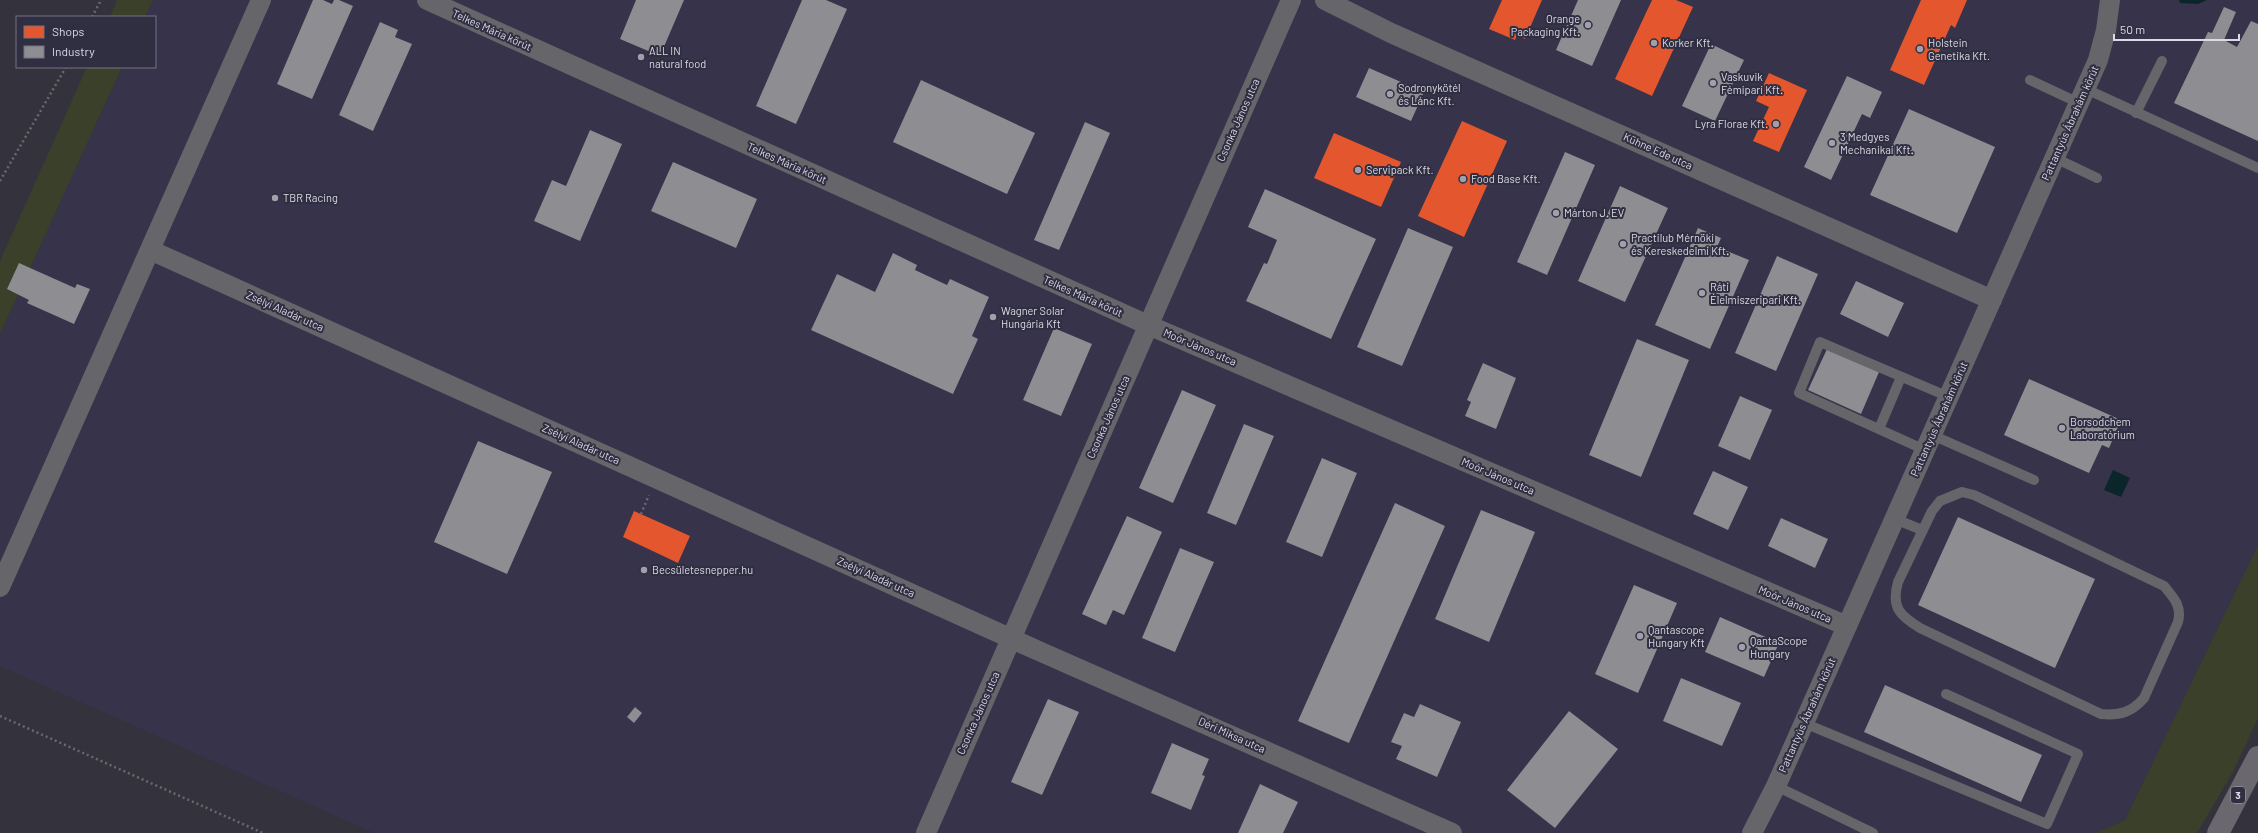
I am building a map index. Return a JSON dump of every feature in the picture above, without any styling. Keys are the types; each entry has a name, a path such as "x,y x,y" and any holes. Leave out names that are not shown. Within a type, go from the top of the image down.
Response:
{"main road":[{"name":"3","path":"2218,833 2258,757"}],"street":[{"path":"0,587 261,0"},
{"name":"Telkes Mária körút","path":"427,0 1148,326"},
{"name":"Csonka János utca","path":"926,833 1291,0"},
{"name":"Kühne Ede utca","path":"1325,0 1391,33 1992,300"},
{"name":"Pattantyús Ábrahám körút","path":"1752,833 1776,786 2082,96 2103,45 2110,0"},
{"name":"Zsélyi Aladár utca","path":"150,250 1011,638"},
{"name":"Moór János utca","path":"1148,326 1847,626"},
{"name":"Déri Miksa utca","path":"1011,638 1452,833"}],"lane":[{"path":"2136,113 2162,61"},
{"path":"2030,80 2136,113 2258,168"},
{"path":"2055,158 2097,178"},
{"path":"1949,397 1820,342 1799,393 1879,429 1928,443 2034,480"},
{"path":"1879,429 1901,377"},
{"path":"1962,492 1974,495 2164,586 2177,602 2181,613 2144,698 2137,707 2114,716 2101,714 1909,621 1901,614 1896,604 1895,594 1922,530 1932,511 1940,501 1962,492"},
{"path":"1895,519 1922,530"},
{"path":"1804,723 2047,824 2078,754 1946,694"},
{"path":"1776,786 1873,833"}],"path":[{"path":"93,16 101,0"},
{"path":"0,181 65,68"},
{"path":"0,716 263,833"}],"shaded area":[{"path":"117,0 153,0 145,16 110,16"},
{"path":"153,0 2258,0 2258,545 2125,820 2096,833 374,833 0,666 0,334 122,68 156,68 156,16 145,16"},
{"path":"2179,0 2207,0 2198,4 2180,3"},
{"path":"87,68 122,68 0,334 0,261"},
{"path":"2113,470 2130,478 2121,497 2104,490"},
{"path":"2258,545 2258,718 2233,772 2197,833 2096,833 2125,820"}],"building: Shops":[{"path":"1502,0 1542,0 1525,39 1517,35 1515,40 1489,29"},
{"name":"Korker Kft.","path":"1652,0 1676,0 1693,7 1652,96 1615,79"},
{"name":"Holstein Genetika Kft.","path":"1921,0 1967,0 1955,28 1951,25 1924,85 1890,70"},
{"name":"Lyra Florae Kft.","path":"1769,73 1807,90 1779,152 1753,141 1769,107 1756,101"},
{"name":"Food Base Kft.","path":"1462,121 1507,141 1464,237 1418,216"},
{"name":"Servipack Kft.","path":"1334,133 1401,162 1381,207 1314,178"},
{"path":"634,511 690,536 678,563 623,537"}],"building: Industry":[{"path":"313,0 323,0 332,4 334,0 339,0 353,6 312,99 277,84"},
{"path":"636,0 684,0 660,56 620,39"},
{"path":"802,0 826,0 847,9 796,124 756,106"},
{"name":"Orange Packaging Kft.","path":"1578,0 1621,0 1592,66 1556,50"},
{"path":"2224,7 2236,12 2224,40 2237,47 2251,21 2258,24 2258,141 2174,103 2208,32 2212,33"},
{"path":"380,22 398,30 395,37 412,44 373,131 339,115"},
{"name":"Vaskuvik Fémipari Kft.","path":"1711,44 1744,60 1715,121 1682,106"},
{"name":"Sodronykötél és Lánc Kft.","path":"1369,68 1424,92 1411,121 1356,97"},
{"name":"3 Medgyes Mechanikai Kft.","path":"1847,76 1882,92 1870,118 1862,114 1831,180 1804,167"},
{"path":"921,80 1035,133 1007,194 893,142"},
{"path":"1909,109 1995,147 1957,233 1870,195"},
{"path":"1085,122 1110,133 1059,250 1034,240"},
{"path":"590,130 622,144 580,241 534,221 552,180 566,186"},
{"name":"Márton J. EV","path":"1565,152 1595,165 1547,275 1517,262"},
{"path":"673,162 757,199 736,248 651,211"},
{"name":"Practilub Mérnöki és Kereskedelmi Kft.","path":"1620,186 1668,208 1625,302 1578,281"},
{"path":"1265,189 1376,239 1331,339 1246,301 1264,263 1267,264 1277,240 1248,227"},
{"path":"1408,228 1453,247 1402,366 1357,347"},
{"name":"Ráti Élelmiszeripari Kft.","path":"1698,228 1721,238 1717,247 1749,260 1710,349 1655,325"},
{"path":"893,253 917,265 915,270 947,285 950,279 989,297 972,336 978,339 953,394 811,330 837,274 875,292"},
{"path":"1777,256 1818,274 1776,371 1735,353"},
{"path":"19,263 75,288 77,284 90,289 74,324 27,303 29,300 7,289"},
{"path":"1856,281 1904,303 1888,337 1840,314"},
{"path":"1054,328 1092,344 1061,416 1023,400"},
{"path":"1637,339 1689,360 1641,477 1589,455"},
{"path":"1827,349 1879,372 1861,414 1808,390"},
{"path":"1483,363 1516,378 1496,429 1465,416 1471,402 1467,400"},
{"name":"Borsodchem Laboratórium","path":"2029,379 2121,420 2109,448 2102,445 2089,473 2004,435"},
{"path":"1182,390 1216,405 1173,503 1139,488"},
{"path":"1740,396 1772,410 1750,460 1718,446"},
{"path":"1244,424 1274,436 1236,525 1207,513"},
{"path":"478,441 552,472 507,574 434,542"},
{"path":"1322,458 1357,473 1322,557 1286,542"},
{"path":"1713,471 1748,487 1728,530 1693,514"},
{"path":"1395,503 1445,526 1349,743 1298,721"},
{"path":"1481,510 1535,532 1489,642 1435,619"},
{"path":"1127,516 1162,532 1124,615 1113,610 1106,625 1082,614"},
{"path":"1958,517 2095,579 2055,668 1918,605"},
{"path":"1781,518 1828,539 1815,568 1768,546"},
{"path":"1180,548 1214,562 1175,652 1142,638"},
{"path":"1634,585 1677,603 1638,693 1595,674"},
{"name":"QantaScope Hungary","path":"1720,617 1779,643 1764,677 1705,652"},
{"path":"1681,678 1741,703 1722,746 1663,721"},
{"path":"1885,685 2042,755 2021,802 1864,732"},
{"path":"1048,699 1079,712 1042,795 1011,782"},
{"path":"1420,704 1461,722 1437,777 1396,759 1402,746 1391,742 1404,713 1414,717"},
{"path":"635,707 642,713 634,723 627,717"},
{"path":"1569,711 1618,749 1555,828 1507,790"},
{"path":"1172,743 1209,759 1202,775 1205,776 1191,810 1151,793"},
{"path":"1260,784 1298,802 1283,833 1238,833"}],"place":[{"name":"Orange Packaging Kft.","path":"1588,25"},
{"name":"Korker Kft.","path":"1654,43"},
{"name":"Holstein Genetika Kft.","path":"1920,49"},
{"name":"ALL IN natural food","path":"641,57"},
{"name":"Vaskuvik Fémipari Kft.","path":"1713,83"},
{"name":"Sodronykötél és Lánc Kft.","path":"1390,94"},
{"name":"Lyra Florae Kft.","path":"1776,124"},
{"name":"3 Medgyes Mechanikai Kft.","path":"1832,143"},
{"name":"Servipack Kft.","path":"1358,170"},
{"name":"Food Base Kft.","path":"1463,179"},
{"name":"TBR Racing","path":"275,198"},
{"name":"Márton J. EV","path":"1556,213"},
{"name":"Practilub Mérnöki és Kereskedelmi Kft.","path":"1623,244"},
{"name":"Ráti Élelmiszeripari Kft.","path":"1702,293"},
{"name":"Wagner Solar Hungária Kft","path":"993,317"},
{"name":"Borsodchem Laboratórium","path":"2062,428"},
{"name":"Becsületesnepper.hu","path":"644,570"},
{"name":"Qantascope Hungary Kft","path":"1640,636"},
{"name":"QantaScope Hungary","path":"1742,647"}]}
